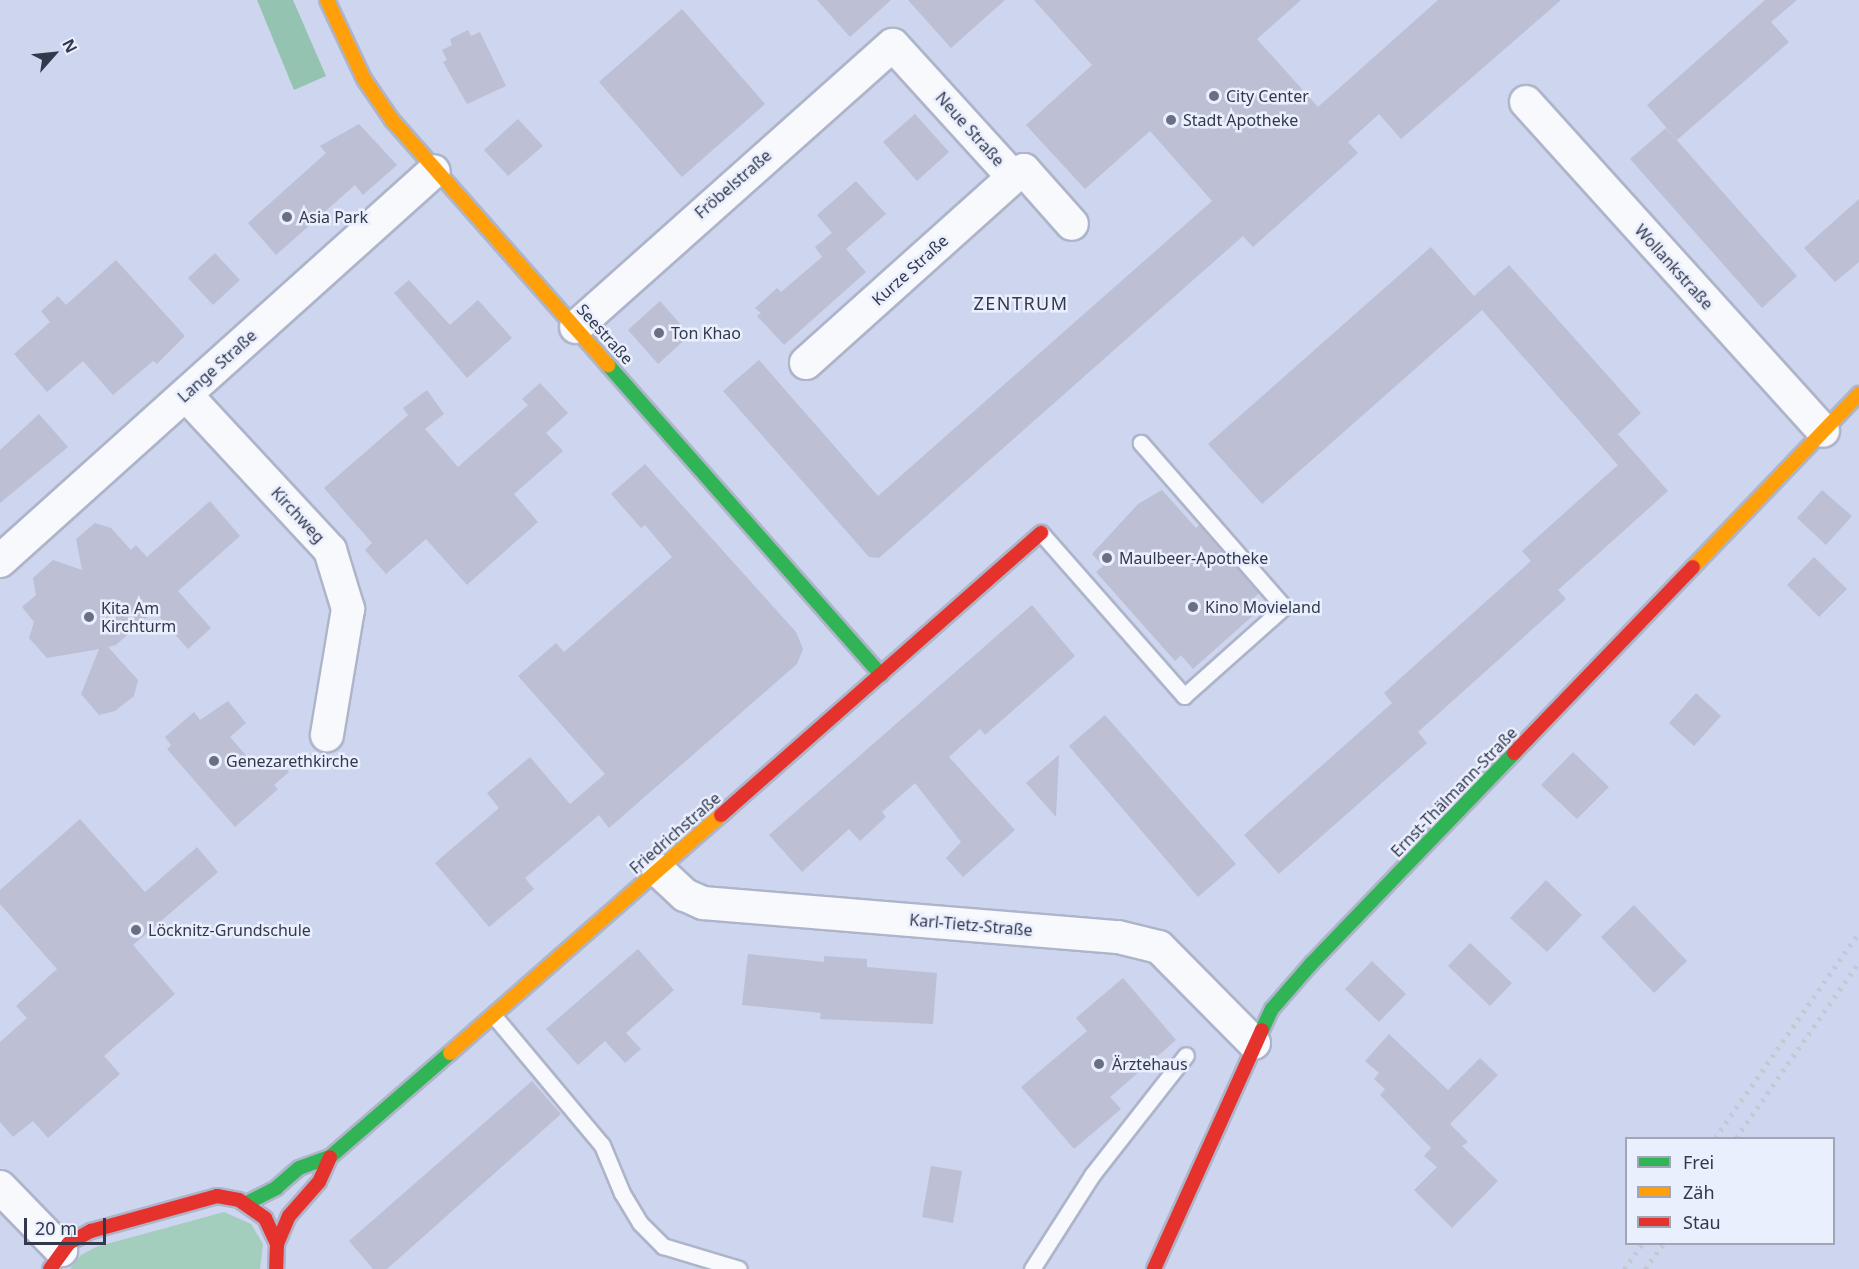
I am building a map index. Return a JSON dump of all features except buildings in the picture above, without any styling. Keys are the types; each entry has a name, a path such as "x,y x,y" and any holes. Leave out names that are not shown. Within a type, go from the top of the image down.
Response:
{"street":[{"name":"Seestraße","path":"327,0 364,79 434,171 576,327 881,675"},
{"name":"Neue Straße","path":"893,45 1013,177 1024,170 1072,224"},
{"name":"Fröbelstraße","path":"576,327 893,45"},
{"name":"Wollankstraße","path":"1526,102 1823,431"},
{"name":"Lange Straße","path":"0,561 434,171"},
{"name":"Kurze Straße","path":"807,363 1013,177"},
{"name":"Ernst-Thälmann-Straße","path":"1154,1269 1254,1043 1272,1009 1312,963 1859,394"},
{"name":"Kirchweg","path":"186,395 330,550 348,609 327,735"},
{"name":"Friedrichstraße","path":"247,1203 276,1188 299,1168 330,1157 494,1016 1041,533"},
{"name":"Karl-Tietz-Straße","path":"658,870 685,895 703,903 1118,937 1159,947 1254,1043"},
{"name":"Friedrichstraße","path":"277,1244 289,1216 319,1182 330,1157"},
{"path":"0,1187 56,1260 91,1231 203,1198 230,1197 247,1203 265,1218 277,1244 276,1269"}],"lane":[{"path":"1041,533 1184,696 1284,607 1141,443"},
{"path":"494,1016 602,1145 622,1193 640,1223 663,1246 739,1269"},
{"path":"1032,1269 1092,1175 1186,1055"}],"green space":[{"path":"257,0 293,0 326,76 294,90"},
{"path":"224,1212 251,1224 263,1244 260,1269 70,1269 81,1255 96,1247"}],"railway":[{"path":"1716,1137 1859,932"},
{"path":"1737,1137 1859,962"},
{"path":"1624,1269 1641,1245"},
{"path":"1645,1269 1662,1245"}],"traffic: fast":[{"path":"608,365 881,675"},
{"path":"1262,1030 1272,1009 1312,963 1514,753"},
{"path":"247,1203 276,1188 299,1168 330,1157 450,1053"}],"traffic: slow":[{"path":"327,0 364,79 392,120 608,365"},
{"path":"1693,567 1859,394"},
{"path":"450,1053 721,815"}],"traffic: jam":[{"path":"721,815 1041,533"},
{"path":"1514,753 1693,567"},
{"path":"1154,1269 1262,1030"},
{"path":"277,1244 289,1216 319,1182 330,1157"},
{"path":"50,1269 69,1243 91,1231 217,1196 239,1200 265,1218 277,1244 276,1269"}],"place":[{"name":"City Center","path":"1214,96"},
{"name":"Stadt Apotheke","path":"1171,120"},
{"name":"Asia Park","path":"287,217"},
{"name":"Ton Khao","path":"659,333"},
{"name":"Maulbeer-Apotheke","path":"1107,558"},
{"name":"Kino Movieland","path":"1193,607"},
{"name":"Kita Am Kirchturm","path":"89,617"},
{"name":"Genezarethkirche","path":"214,761"},
{"name":"Löcknitz-Grundschule","path":"136,930"},
{"name":"Ärztehaus","path":"1099,1064"}],"district":[{"name":"ZENTRUM","path":"1021,303"}]}
